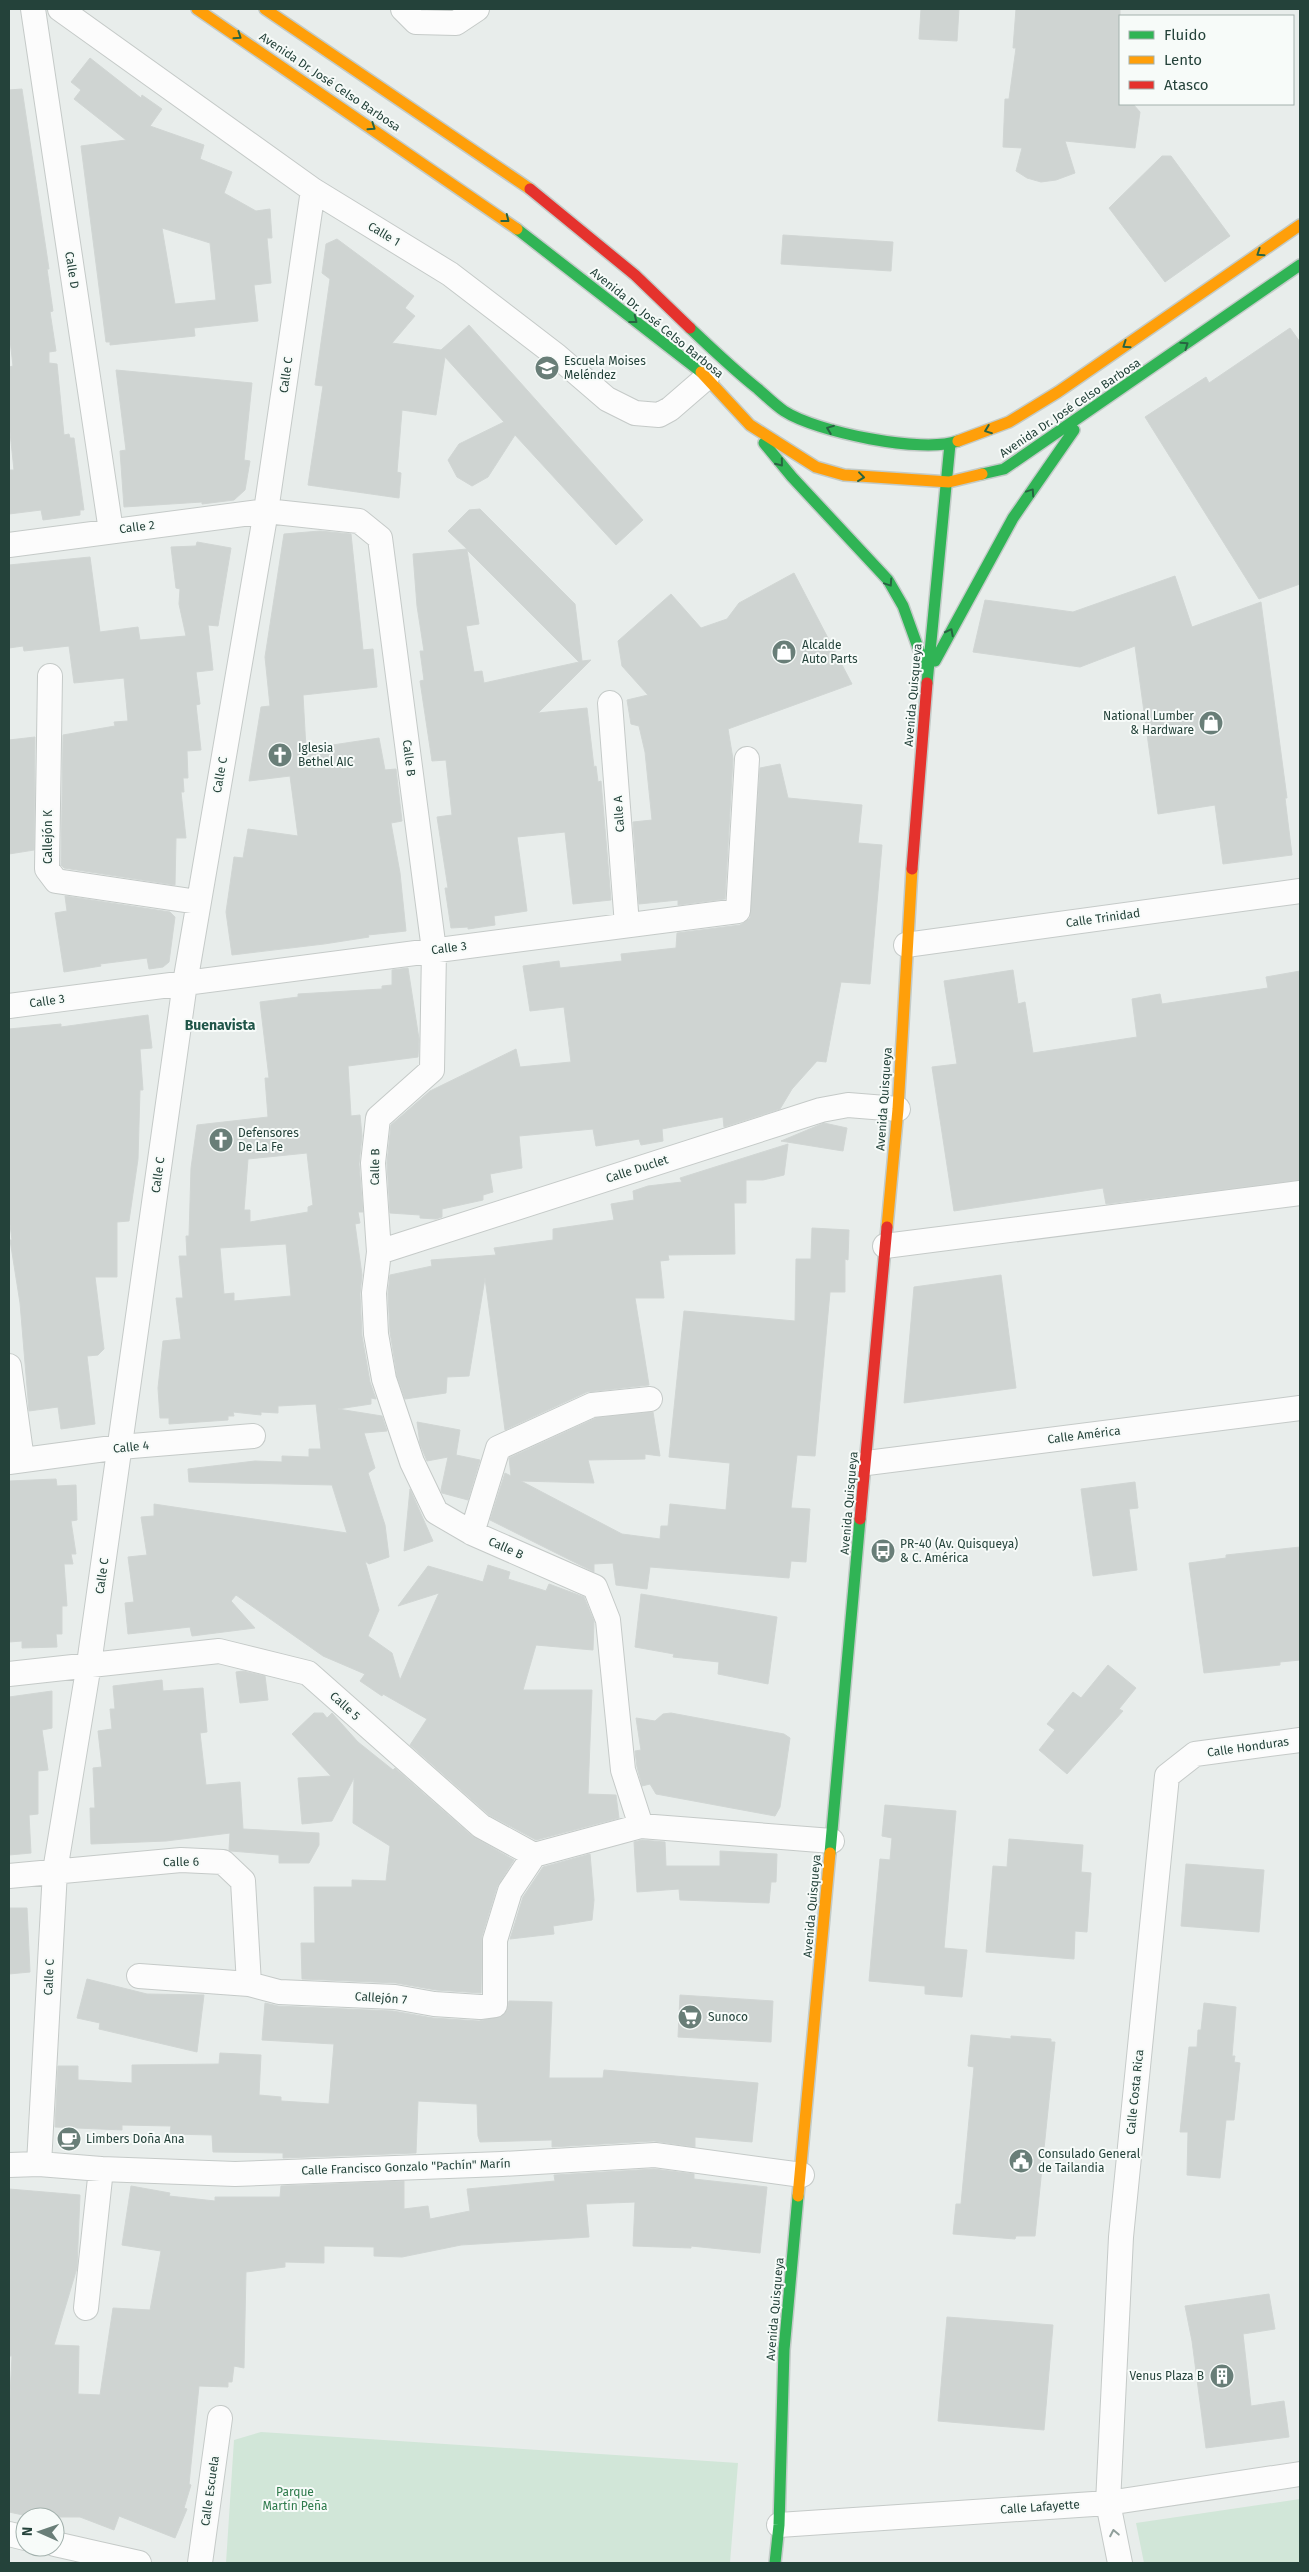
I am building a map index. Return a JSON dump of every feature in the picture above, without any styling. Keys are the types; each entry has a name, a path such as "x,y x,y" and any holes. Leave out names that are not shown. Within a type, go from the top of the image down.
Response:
{"street":[{"name":"Calle D","path":"33,9 111,531"},
{"name":"Calle 1","path":"60,9 313,190 450,274 557,356 607,399 635,413 659,415 670,409 707,378"},
{"name":"Avenida Dr. José Celso Barbosa","path":"197,9 498,213 707,378 750,425 816,467 844,475 949,482 1004,469 1084,416 1300,264"},
{"name":"Avenida Dr. José Celso Barbosa","path":"265,9 547,201 635,275 723,360 785,412 845,435 899,443 950,444 1008,422 1058,392 1300,226"},
{"path":"402,9 416,22 456,23 477,9"},
{"name":"Calle C","path":"39,2164 56,1870 89,1664 185,983 266,511 313,190"},
{"path":"707,378 723,360"},
{"path":"928,676 985,566 1013,518 1084,416"},
{"path":"750,425 792,477 888,580 912,627 928,676"},
{"name":"Avenida Quisqueya","path":"777,2561 784,2350 802,2175 898,1110 906,945 928,676 949,482 950,444"},
{"name":"Calle 2","path":"9,545 266,511"},
{"name":"Calle B","path":"266,511 359,521 380,538 434,950 432,1070 378,1118 373,1163 379,1252 374,1293 376,1334 384,1379 412,1462 436,1512 472,1533 595,1588 608,1620 623,1770 641,1826"},
{"name":"Callejón K","path":"50,676 47,869 56,881 198,902"},
{"name":"Calle A","path":"610,703 627,925"},
{"name":"Calle 3","path":"9,1006 738,911 746,758"},
{"name":"Calle Trinidad","path":"906,945 1300,891"},
{"name":"Calle Duclet","path":"379,1252 821,1110 848,1106 898,1110"},
{"path":"885,1246 1300,1193"},
{"path":"9,1366 15,1461"},
{"path":"472,1533 498,1448 592,1404 650,1399"},
{"name":"Calle América","path":"867,1463 1300,1408"},
{"name":"Calle 4","path":"15,1461 120,1447 253,1436"},
{"name":"Calle 5","path":"9,1674 219,1651 308,1673 481,1826 534,1855"},
{"name":"Calle Honduras","path":"1195,1754 1300,1740"},
{"name":"Calle Costa Rica","path":"1120,2563 1108,2503 1121,2237 1168,1776 1195,1754"},
{"path":"534,1855 641,1826 832,1841"},
{"name":"Callejón 7","path":"139,1976 249,1984 279,1992 395,1996 434,2004 462,2006 495,2005 495,1940 510,1891 534,1855"},
{"name":"Calle 6","path":"9,1876 56,1870 181,1860 223,1862 243,1881 249,1984"},
{"name":"Calle Francisco Gonzalo \"Pachín\" Marín","path":"9,2165 39,2164 101,2169 235,2174 502,2164 655,2155 802,2175"},
{"path":"86,2308 101,2169"},
{"name":"Calle Escuela","path":"200,2563 220,2418"},
{"name":"Calle Lafayette","path":"779,2525 1108,2503 1300,2474"},
{"path":"65,2546 139,2563"}],"green space":[{"name":"Parque Martín Peña","path":"261,2432 738,2463 730,2563 226,2563 234,2440"},
{"path":"1300,2499 1300,2563 1144,2563 1136,2523"}],"building":[{"path":"921,9 959,9 957,41 919,39"},
{"path":"1016,9 1120,9 1119,105 1134,105 1140,112 1135,148 1065,141 1075,173 1056,180 1041,182 1027,178 1016,171 1022,148 1003,147 1005,99 1009,99 1016,48 1013,48"},
{"path":"90,58 141,98 142,95 162,109 150,126 204,145 200,159 232,172 224,193 256,211 270,209 272,238 267,238 271,283 254,285 258,321 194,328 195,336 110,345 110,342 106,342 81,146 126,140 74,99 81,90 71,82","holes":["162,228 210,243 216,300 175,304"]},
{"path":"22,89 49,269 47,269 53,311 50,312 56,351 49,352 49,363 57,364 64,435 69,434 70,438 74,438 84,510 80,510 80,515 43,520 41,510 9,514 9,470 14,470 9,423 9,367 13,366 9,331 9,90"},
{"path":"1162,156 1171,156 1230,236 1165,282 1109,208"},
{"path":"783,235 893,242 891,271 781,264"},
{"path":"337,239 414,296 405,308 415,316 392,343 441,350 469,325 643,520 616,545 515,435 488,477 472,486 457,477 448,460 459,444 504,422 445,357 436,415 402,410 397,472 401,473 399,498 308,485 323,386 315,385 330,279 322,273 326,244"},
{"path":"1290,328 1300,342 1300,584 1259,599 1145,417 1206,377 1209,383"},
{"path":"116,370 252,383 244,460 250,461 245,490 234,500 202,504 202,502 124,507 120,451 126,450"},
{"path":"480,509 575,604 582,661 591,660 538,713 587,708 594,767 596,766 598,782 601,781 611,900 573,904 565,832 517,837 527,911 494,916 495,925 468,929 468,927 451,928 445,888 448,888 437,817 452,815 446,760 432,761 420,681 424,680 420,651 424,651 417,606 413,554 467,549 448,531 469,510","holes":["467,550 579,662 484,683 482,671 474,672 466,626 479,624"]},
{"path":"320,531 351,534 363,650 373,649 377,687 303,695 306,749 379,738 385,770 396,769 402,821 391,823 400,873 406,931 368,935 369,937 324,944 232,955 226,912 234,857 243,858 248,829 298,836 290,776 249,781 261,707 270,706 265,657 284,534"},
{"path":"197,542 231,548 218,626 208,625 213,670 196,672 200,704 196,705 201,750 187,751 188,778 183,778 184,792 181,792 186,838 176,838 175,885 64,868 61,865 63,735 115,726 114,722 128,721 124,678 74,683 69,646 24,651 23,646 9,648 9,565 90,557 100,632 138,627 140,640 186,636 179,604 180,589 176,588 171,547 196,546"},
{"path":"794,573 852,684 728,729 733,759 725,899 678,905 678,900 639,904 633,822 652,820 645,752 639,726 631,724 627,700 648,695 622,666 618,641 671,594 701,628 727,619 739,603"},
{"name":"National Lumber & Hardware","path":"1175,576 1192,627 1261,602 1287,798 1285,798 1292,855 1223,864 1215,805 1158,814 1135,646 1080,667 973,652 985,600 1073,612"},
{"path":"35,737 34,850 9,854 9,740"},
{"path":"780,764 788,798 862,805 858,843 882,845 870,984 841,982 826,1062 817,1061 792,1089 780,1109 724,1127 723,1117 662,1129 663,1141 641,1145 639,1139 596,1146 593,1129 519,1136 522,1168 490,1174 493,1192 483,1195 483,1200 442,1209 442,1217 436,1219 420,1218 420,1215 390,1213 387,1163 391,1125 430,1091 516,1049 520,1067 571,1062 564,1007 530,1011 523,966 559,961 560,968 622,961 621,954 676,948 677,933 740,925 750,918 760,768"},
{"path":"65,896 170,912 175,917 169,962 163,967 149,969 147,958 100,964 101,966 64,972 55,913 67,911"},
{"path":"408,968 419,1039 418,1057 348,1066 351,1116 360,1115 362,1136 359,1164 363,1212 358,1212 360,1223 355,1224 362,1275 360,1294 362,1336 370,1382 376,1399 371,1398 371,1404 338,1409 382,1416 387,1431 364,1433 375,1468 368,1473 385,1525 389,1557 369,1564 365,1561 379,1610 368,1636 392,1653 400,1680 439,1593 398,1606 428,1566 483,1582 488,1565 510,1572 508,1579 546,1591 549,1584 584,1597 594,1621 593,1650 536,1645 523,1690 592,1690 588,1794 616,1795 619,1818 536,1840 489,1815 410,1745 427,1719 383,1694 382,1696 360,1681 365,1674 323,1656 236,1595 231,1601 255,1628 192,1636 190,1627 128,1634 125,1603 134,1602 128,1557 147,1555 141,1517 154,1516 154,1504 347,1533 332,1485 189,1482 188,1469 255,1461 282,1462 282,1456 309,1457 309,1449 321,1449 316,1404 278,1406 278,1413 261,1412 261,1415 233,1412 234,1416 228,1416 228,1420 169,1424 169,1418 160,1418 158,1388 163,1341 181,1339 176,1298 183,1298 179,1256 187,1256 186,1236 189,1236 191,1168 197,1125 268,1117 265,1078 269,1078 260,1002 298,997 298,994 382,989 382,986 392,985 392,970","holes":["307,1153 313,1205 308,1207 308,1212 250,1222 250,1210 244,1210 248,1159","286,1244 291,1296 234,1301 234,1293 224,1294 220,1248"]},
{"path":"1013,970 1018,1004 1025,1002 1033,1053 1137,1037 1132,999 1160,994 1162,1004 1268,988 1266,977 1300,971 1300,1180 1106,1204 1103,1188 954,1211 932,1067 957,1064 944,981"},
{"path":"148,1015 152,1048 140,1049 143,1090 140,1090 138,1159 129,1221 117,1222 117,1277 95,1277 104,1349 98,1355 87,1356 95,1424 61,1429 58,1407 29,1411 20,1303 10,1240 12,1240 9,1217 9,1029 61,1024 61,1027"},
{"path":"824,1123 847,1128 843,1151 781,1141"},
{"path":"788,1144 784,1175 763,1180 746,1180 746,1203 734,1203 735,1254 668,1255 669,1260 660,1261 664,1298 635,1298 649,1385 587,1392 505,1430 485,1278 469,1376 447,1377 446,1393 405,1399 397,1376 390,1332 388,1294 390,1275 432,1266 431,1260 496,1255 494,1248 553,1240 553,1229 614,1220 611,1204 634,1200 633,1191 648,1186 682,1182 680,1178"},
{"path":"812,1228 849,1230 848,1260 845,1259 845,1292 830,1292 815,1456 797,1455 791,1508 810,1509 806,1562 791,1561 789,1578 650,1567 647,1589 616,1585 613,1563 594,1564 594,1572 490,1520 505,1473 511,1476 509,1458 596,1418 653,1412 660,1456 645,1454 645,1459 588,1460 594,1483 521,1481 622,1534 660,1539 661,1526 668,1526 670,1504 726,1510 730,1463 669,1457 684,1311 795,1321 796,1259 811,1259"},
{"path":"1001,1275 1016,1388 904,1403 914,1287"},
{"path":"417,1422 460,1430 456,1455 480,1460 468,1500 442,1493 448,1457 427,1461 420,1444"},
{"path":"56,1479 57,1486 76,1485 77,1520 71,1521 76,1554 71,1554 73,1564 64,1564 67,1606 62,1606 62,1634 56,1634 57,1647 22,1648 22,1641 9,1642 9,1481"},
{"path":"1135,1482 1138,1508 1129,1509 1137,1570 1093,1576 1081,1489"},
{"path":"410,1489 433,1541 404,1551"},
{"path":"1300,1547 1300,1660 1280,1662 1280,1665 1204,1673 1189,1563 1226,1558 1226,1555"},
{"path":"641,1594 777,1617 768,1684 718,1674 719,1662 673,1657 674,1654 635,1647"},
{"path":"1108,1665 1136,1688 1119,1709 1123,1711 1067,1774 1039,1750 1055,1730 1047,1724 1073,1692 1081,1698"},
{"path":"243,1671 265,1676 268,1700 240,1703 236,1672"},
{"path":"162,1680 163,1691 203,1688 207,1732 200,1733 206,1785 240,1782 243,1829 319,1833 319,1845 309,1863 279,1863 279,1855 231,1851 229,1850 230,1833 166,1841 91,1844 90,1808 95,1808 93,1768 102,1767 98,1731 112,1729 110,1709 115,1709 113,1686"},
{"path":"52,1691 52,1728 42,1730 48,1770 38,1771 38,1814 29,1815 31,1853 9,1855 9,1697"},
{"path":"314,1713 323,1713 327,1718 332,1713 358,1742 393,1770 395,1768 472,1836 514,1860 497,1887 482,1936 481,1993 436,1990 396,1983 302,1979 301,1943 315,1943 314,1887 352,1887 352,1880 386,1881 390,1846 353,1823 354,1778 332,1821 302,1824 298,1778 331,1776 292,1734"},
{"path":"671,1713 784,1734 790,1738 780,1807 775,1816 656,1794 650,1784 642,1786 635,1751 641,1750 636,1718 655,1721 663,1714"},
{"path":"885,1805 956,1811 944,1948 967,1950 962,1997 925,1994 925,1986 869,1981 880,1859 890,1860 892,1838 882,1836"},
{"path":"1009,1839 1083,1845 1081,1872 1091,1873 1087,1932 1075,1931 1074,1959 986,1952 993,1866 1007,1867"},
{"path":"642,1840 665,1842 666,1866 720,1866 720,1851 777,1854 776,1882 771,1882 769,1903 680,1900 679,1889 637,1892 634,1842"},
{"path":"590,1854 594,1900 592,1920 553,1926 554,1934 510,1939 523,1897 543,1867"},
{"path":"1186,1864 1264,1870 1259,1932 1181,1926"},
{"path":"9,1908 27,1908 30,1972 9,1974"},
{"path":"87,1979 147,1994 204,1995 197,2052 99,2029 100,2023 77,2018"},
{"path":"680,1995 773,2001 771,2042 678,2037"},
{"path":"509,2001 552,2002 549,2078 603,2078 604,2070 758,2083 752,2142 695,2137 695,2147 654,2141 552,2147 552,2140 480,2142 478,2136 477,2104 418,2101 416,2153 283,2158 283,2153 213,2152 212,2135 170,2134 171,2126 122,2125 122,2130 55,2127 58,2066 78,2066 78,2080 132,2083 132,2065 219,2064 220,2053 261,2055 259,2095 281,2097 281,2101 329,2104 334,2044 262,2040 265,2003 278,2006 393,2011 433,2018 479,2021 502,2016 507,2011"},
{"path":"1204,2003 1236,2007 1232,2056 1235,2056 1234,2062 1240,2063 1234,2120 1226,2120 1220,2178 1187,2175 1188,2132 1180,2132 1189,2047 1197,2047 1198,2030 1201,2030"},
{"path":"971,2035 1011,2039 1011,2036 1051,2039 1051,2042 1055,2042 1035,2236 1016,2236 1015,2239 953,2234 956,2204 961,2204 974,2067 968,2066"},
{"path":"654,2169 694,2174 694,2179 767,2187 760,2253 691,2246 691,2248 633,2246 635,2202 586,2204 589,2237 461,2245 402,2257 374,2256 374,2247 324,2246 324,2263 285,2262 285,2267 246,2272 244,2368 234,2366 232,2382 228,2382 228,2387 199,2386 189,2484 191,2485 184,2508 187,2509 175,2538 119,2516 114,2530 80,2517 65,2517 65,2507 15,2507 15,2513 9,2512 9,2417 12,2356 9,2356 9,2189 80,2195 77,2268 54,2345 79,2346 78,2394 100,2395 113,2308 150,2310 161,2251 122,2245 131,2186 170,2193 169,2196 215,2201 215,2197 280,2197 281,2186 404,2181 404,2209 428,2206 430,2219 470,2211 467,2189 555,2181 554,2175"},
{"name":"Venus Plaza B","path":"1269,2294 1275,2329 1243,2334 1251,2406 1284,2401 1289,2437 1206,2448 1192,2341 1185,2306"},
{"path":"947,2317 1053,2325 1044,2430 938,2421"}],"traffic: fast":[{"path":"517,229 701,372"},
{"path":"982,474 1004,469 1300,265"},
{"path":"690,328 774,403 799,419 844,433 896,443 921,445 958,441"},
{"path":"935,661 1013,518 1074,430"},
{"path":"764,443 792,477 888,580 903,606 925,667"},
{"path":"927,683 950,444"},
{"path":"830,1853 860,1519"},
{"path":"775,2563 779,2525 784,2350 798,2196"}],"traffic: slow":[{"path":"197,9 517,229"},
{"path":"265,9 530,189"},
{"path":"958,441 1009,422 1058,392 1300,225"},
{"path":"701,372 750,425 816,467 844,475 949,482 982,474"},
{"path":"887,1227 898,1109 912,869"},
{"path":"798,2196 830,1853"}],"traffic: jam":[{"path":"530,189 635,275 690,328"},
{"path":"912,869 927,683"},
{"path":"860,1519 887,1227"}],"place":[{"name":"Escuela Moises Meléndez","path":"547,368"},
{"name":"Alcalde Auto Parts","path":"784,652"},
{"name":"National Lumber & Hardware","path":"1211,723"},
{"name":"Iglesia Bethel AIC","path":"280,755"},
{"name":"Defensores De La Fe","path":"221,1140"},
{"name":"PR-40 (Av. Quisqueya) & C. América","path":"883,1551"},
{"name":"Sunoco","path":"690,2017"},
{"name":"Limbers Doña Ana","path":"69,2139"},
{"name":"Consulado General de Tailandia","path":"1021,2161"},
{"name":"Venus Plaza B","path":"1222,2376"}],"district":[{"name":"Buenavista","path":"220,1025"}]}
